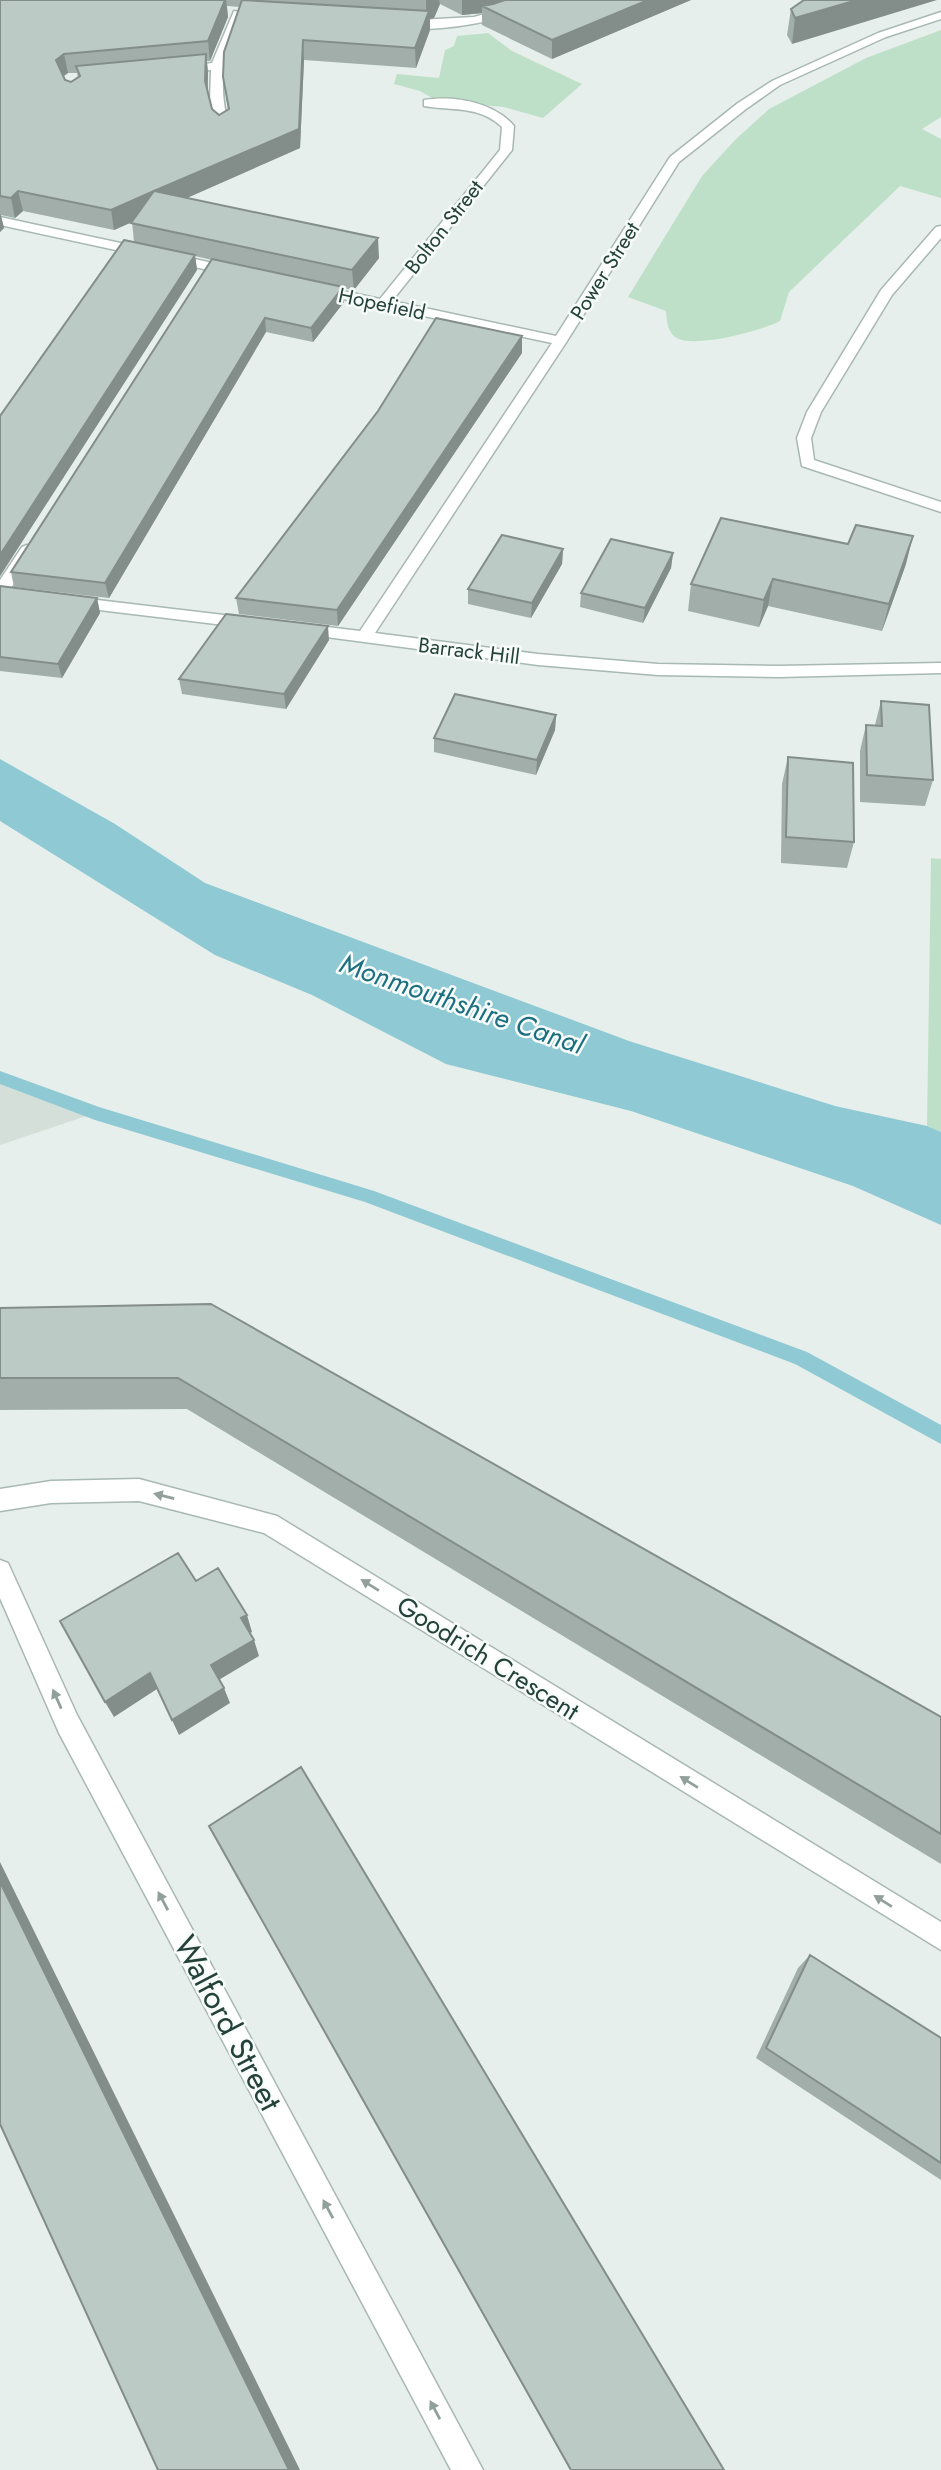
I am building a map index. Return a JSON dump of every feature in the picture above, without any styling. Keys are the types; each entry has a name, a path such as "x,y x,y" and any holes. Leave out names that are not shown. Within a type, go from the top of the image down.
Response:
{"street":[{"path":"389,24 464,23 518,11 544,0"},
{"path":"223,128 216,100 217,66 232,12 252,14"},
{"name":"Power Street","path":"364,637 560,341 674,160 742,106 776,83 882,34 941,15"},
{"path":"162,71 217,66"},
{"name":"Bolton Street","path":"383,304 506,150 508,126 500,116 485,109 428,103"},
{"path":"0,220 205,272 249,275"},
{"path":"941,230 886,293 814,412 804,438 807,463 941,507"},
{"name":"Hopefield","path":"303,286 560,341"},
{"path":"4,593 37,534"},
{"name":"Barrack Hill","path":"54,600 364,637 488,655 620,668 747,671 941,668"},
{"name":"Goodrich Crescent","path":"0,1500 51,1492 139,1490 269,1524 941,1937"},
{"name":"Walford Street","path":"0,1571 68,1724 467,2470"}],"shaded area":[{"path":"0,1077 95,1113 0,1145"}],"green space":[{"path":"941,30 941,117 922,129 941,139 941,198 900,186 789,292 780,321 759,329 701,341 679,339 670,331 666,311 628,297 702,176 735,140 769,109 866,58"},
{"path":"488,33 512,51 582,84 543,118 504,107 437,101 420,91 394,84 397,74 439,78 445,50 454,46 457,36"},
{"path":"931,858 941,859 941,1132 927,1126"}],"water":[{"name":"Monmouthshire Canal","path":"0,759 115,824 205,883 629,1041 835,1106 927,1126 941,1132 941,1225 853,1186 631,1111 446,1064 312,995 215,955 0,821"}],"building":[{"path":"0,0 225,0 208,41 64,54 56,60 65,80 71,82 80,76 76,66 206,54 205,81 212,109 219,115 229,109 223,77 224,52 242,0 429,11 415,48 303,40 299,129 111,210 18,191 11,198 0,196"},
{"path":"505,0 648,0 552,40 482,6"},
{"path":"804,0 857,0 795,18 791,9"},
{"path":"154,191 378,238 352,270 131,223"},
{"path":"124,240 195,255 0,555 0,416"},
{"path":"212,259 343,287 311,328 265,318 105,583 11,572"},
{"path":"436,318 522,336 337,610 236,598 378,411"},
{"path":"721,518 848,544 856,525 913,536 889,604 773,579 764,600 691,584"},
{"path":"502,535 563,549 532,603 468,589"},
{"path":"611,539 673,553 645,608 581,593"},
{"path":"0,586 97,598 58,664 0,657"},
{"path":"226,614 328,626 284,694 179,679"},
{"path":"455,694 556,715 537,760 434,738"},
{"path":"881,701 929,705 933,780 867,775 866,725 882,726"},
{"path":"788,757 853,763 854,842 786,837"},
{"path":"211,1304 941,1717 941,1834 178,1378 0,1378 0,1308"},
{"path":"178,1553 196,1581 218,1568 247,1615 241,1618 254,1640 211,1665 224,1688 172,1720 150,1673 105,1702 60,1621"},
{"path":"301,1767 724,2470 571,2470 209,1826"},
{"path":"0,1882 289,2470 158,2470 0,2124"},
{"path":"810,1955 941,2038 941,2163 766,2048"}],"waterway":[{"path":"0,1077 95,1113 368,1196 801,1358 941,1435"}]}
